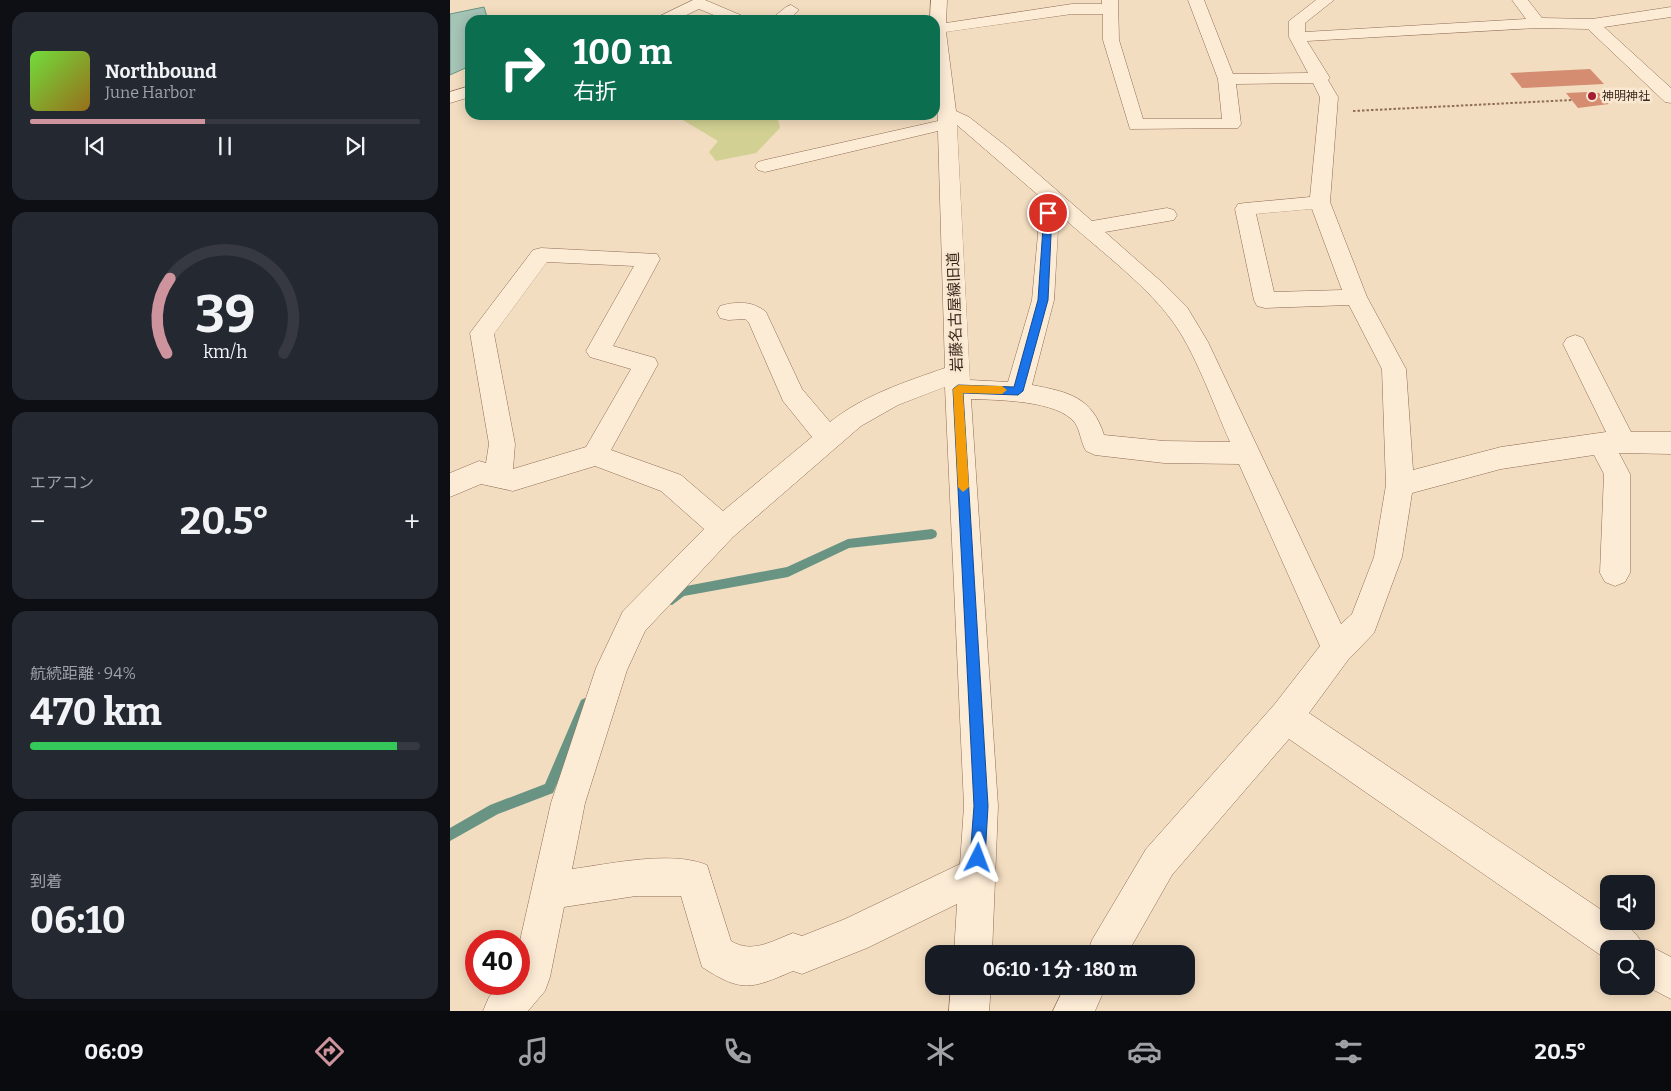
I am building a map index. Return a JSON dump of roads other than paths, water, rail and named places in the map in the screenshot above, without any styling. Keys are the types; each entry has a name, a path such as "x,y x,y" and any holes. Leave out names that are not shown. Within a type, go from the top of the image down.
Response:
{"street":[{"name":"岩藤名古屋線旧道","path":"937,15 939,0"},
{"path":"940,28 1110,4 1111,40 1136,125 1232,124 1227,80 1196,0"},
{"path":"1111,945 1159,862 1286,717 1337,649 1363,622 1388,557 1400,485 1394,368 1356,297 1320,202 1329,97 1321,78 1297,37 1297,20 1326,0"},
{"path":"1520,0 1537,23"},
{"path":"674,15 699,3 727,15"},
{"path":"1297,37 1537,23 1592,24 1671,12"},
{"path":"1592,24 1671,98"},
{"name":"岩藤名古屋線旧道","path":"940,62 947,119 957,381 981,806 973,945"},
{"path":"1227,80 1321,78"},
{"path":"450,98 465,93"},
{"path":"765,166 947,119 963,121 1089,228 1179,313 1200,348 1246,453 1337,649"},
{"path":"1018,391 1043,300 1048,193"},
{"path":"1320,202 1245,209 1266,300 1356,297"},
{"path":"1089,228 1167,215"},
{"path":"497,477 502,444 482,333 541,255 649,259 598,350 646,364 595,455"},
{"path":"728,312 750,311 758,318 792,394 828,438"},
{"path":"1575,344 1612,443 1617,474 1615,573"},
{"path":"503,1011 531,978 568,803 612,668 634,621 723,528 852,419 889,398 957,381 1018,391 1070,405 1085,416 1095,444 1164,452 1246,453"},
{"path":"1400,485 1501,458 1612,443 1671,443"},
{"path":"450,486 479,472 513,480 595,455 671,483 723,528"},
{"path":"1286,717 1612,940"},
{"path":"550,891 636,878 694,878 716,953 736,966 759,966 794,952 802,955 854,935 977,875"},
{"path":"1655,969 1671,980"},
{"path":"969,1011 970,995"},
{"path":"1073,1011 1082,995"}],"waterway":[{"path":"672,600 681,592 788,572 848,544 932,534"},
{"path":"450,835 494,809 549,789 585,704"}],"place":[{"name":"神明神社","path":"1592,96"}]}
